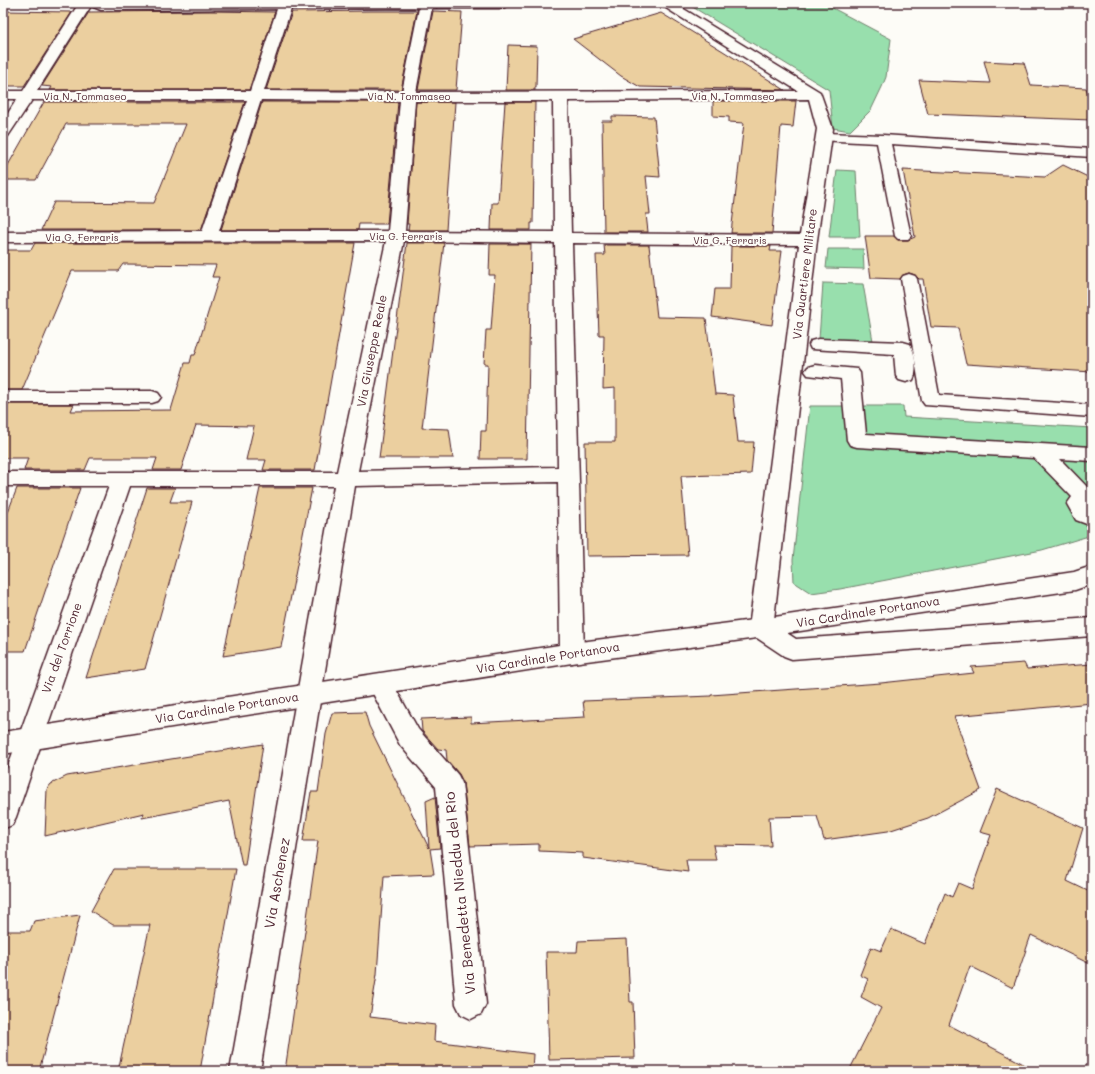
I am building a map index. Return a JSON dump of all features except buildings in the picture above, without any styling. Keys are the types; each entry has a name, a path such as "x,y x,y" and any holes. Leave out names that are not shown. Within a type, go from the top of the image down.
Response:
{"street":[{"path":"3,132 86,3"},
{"path":"96,3 101,6 426,6 500,4"},
{"path":"665,3 815,95"},
{"path":"209,236 284,6"},
{"name":"Via Giuseppe Reale","path":"309,696 346,479 396,236 408,97 426,6"},
{"name":"Via N. Tommaseo","path":"3,95 408,97 815,95"},
{"name":"Via Quartiere Militare","path":"761,628 808,240 825,129 815,95"},
{"path":"560,97 572,653"},
{"name":"Via G. Ferraris","path":"3,237 396,236 808,240"},
{"path":"818,345 903,348 906,376"},
{"path":"814,371 850,373 857,440 1092,454"},
{"path":"1040,451 1088,497 1078,504 1084,514 1092,518"},
{"path":"3,479 346,479 568,474"},
{"name":"Via del Torrione","path":"3,817 29,739 122,480"},
{"name":"Via Cardinale Portanova","path":"3,743 309,696 572,653 1086,583"},
{"path":"761,628 792,649 1092,627"},
{"name":"Via Benedetta Nieddu del Rio","path":"380,684 409,737 449,783 456,840 471,1004"},
{"name":"Via Aschenez","path":"245,1071 309,696"}],"lane":[{"path":"824,137 883,139 1092,153"},
{"path":"883,139 902,236"},
{"path":"909,279 931,401 1092,411"},
{"path":"3,397 152,397"}],"green space":[{"path":"686,3 823,3 891,39 886,77 871,110 850,131 833,128 829,90"},
{"path":"837,170 856,171 860,237 829,237"},
{"path":"828,249 863,249 864,269 826,268"},
{"path":"823,283 863,284 873,341 819,339"},
{"path":"810,406 903,406 904,417 1092,428 1092,535 1042,550 840,589 811,593 794,582 793,560"}]}
